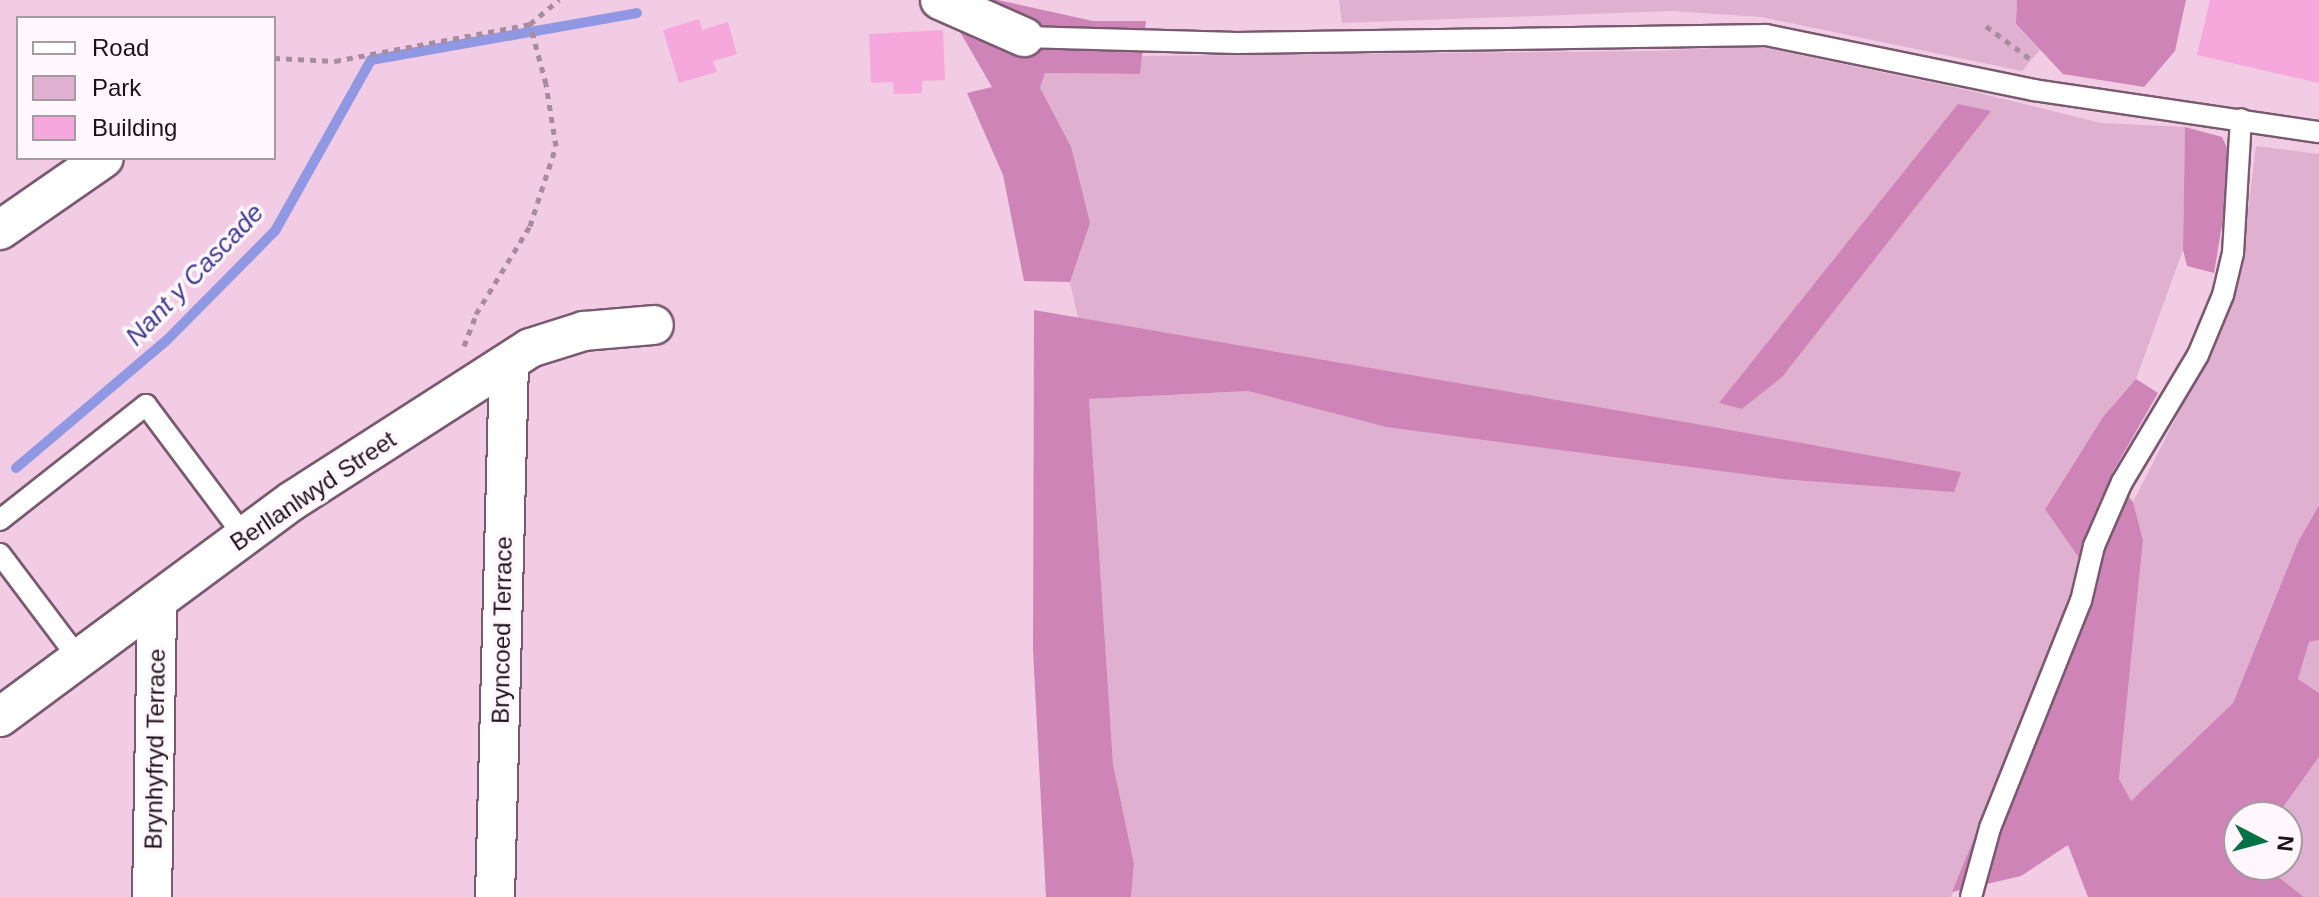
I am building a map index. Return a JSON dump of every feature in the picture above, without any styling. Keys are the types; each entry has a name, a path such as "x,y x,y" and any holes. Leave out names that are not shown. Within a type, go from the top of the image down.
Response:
{"street":[{"path":"940,0 1024,37"},
{"path":"0,230 101,160"},
{"name":"Berllanlwyd Street","path":"0,717 292,501 530,348 584,331 654,325"},
{"name":"Bryncoed Terrace","path":"495,897 509,363"},
{"name":"Brynhyfryd Terrace","path":"152,897 157,601"}],"lane":[{"path":"1024,37 1237,43 1766,35 2034,90 2319,132"},
{"path":"1971,897 1990,828 2081,601 2094,546 2122,482 2198,355 2223,295 2233,253 2241,119"},
{"path":"0,520 146,405 244,536"},
{"path":"0,554 79,659"}],"path":[{"path":"276,58 335,61 530,24 559,0"},
{"path":"449,401 451,383 476,314 530,226 556,146 546,84 530,24"}],"green space":[{"path":"1339,0 2017,0 2016,25 2040,50 2022,71 1761,17 1672,11 1342,23"},
{"path":"1756,46 1967,90 2101,123 2185,127 2183,250 2136,379 2103,417 2045,508 2082,561 2032,698 1951,897 1131,897 1134,864 1113,764 1089,399 1248,391 1386,427 1960,473 1078,318 1070,282 1090,223 1040,88 1045,73 1140,74 1142,56 1653,51"},
{"path":"2256,146 2319,154 2319,505 2298,542 2233,703 2130,802 2119,779 2143,540 2133,502 2211,349 2242,259"},
{"path":"2319,640 2319,693 2298,679 2309,642"},
{"path":"2319,757 2319,897 2304,897 2284,881 2303,881 2303,801 2287,801"}],"shaded area":[{"path":"961,0 998,0 1093,21 1146,21 1140,74 1045,73 1040,88 1071,147 1090,223 1070,282 1024,281 1003,175 967,93 992,87 956,25"},
{"path":"2017,0 2186,0 2175,51 2144,87 2063,74 2016,24"},
{"path":"1958,104 1991,111 1782,377 1742,409 1719,403"},
{"path":"2185,127 2222,137 2228,150 2224,213 2214,273 2187,266 2183,250"},
{"path":"1034,310 1961,472 1954,492 1781,479 1386,427 1248,391 1089,399 1113,764 1134,864 1131,897 1046,897 1033,650"},
{"path":"2136,379 2158,393 2111,475 2133,502 2143,540 2119,779 2131,801 2233,703 2298,542 2319,505 2319,640 2309,642 2298,679 2319,693 2319,757 2287,801 2223,801 2223,881 2284,881 2304,897 2088,897 2068,845 2021,876 1952,892 2032,698 2082,562 2045,509 2103,417"}],"building":[{"path":"2210,0 2319,0 2319,83 2197,55"},
{"path":"699,19 702,30 728,22 737,54 713,61 717,72 679,83 663,30"},
{"path":"943,30 945,80 922,81 922,93 894,94 893,82 871,83 869,34"}],"waterway":[{"name":"Nant y Cascade","path":"16,468 166,341 275,231 371,60 637,13"}]}
